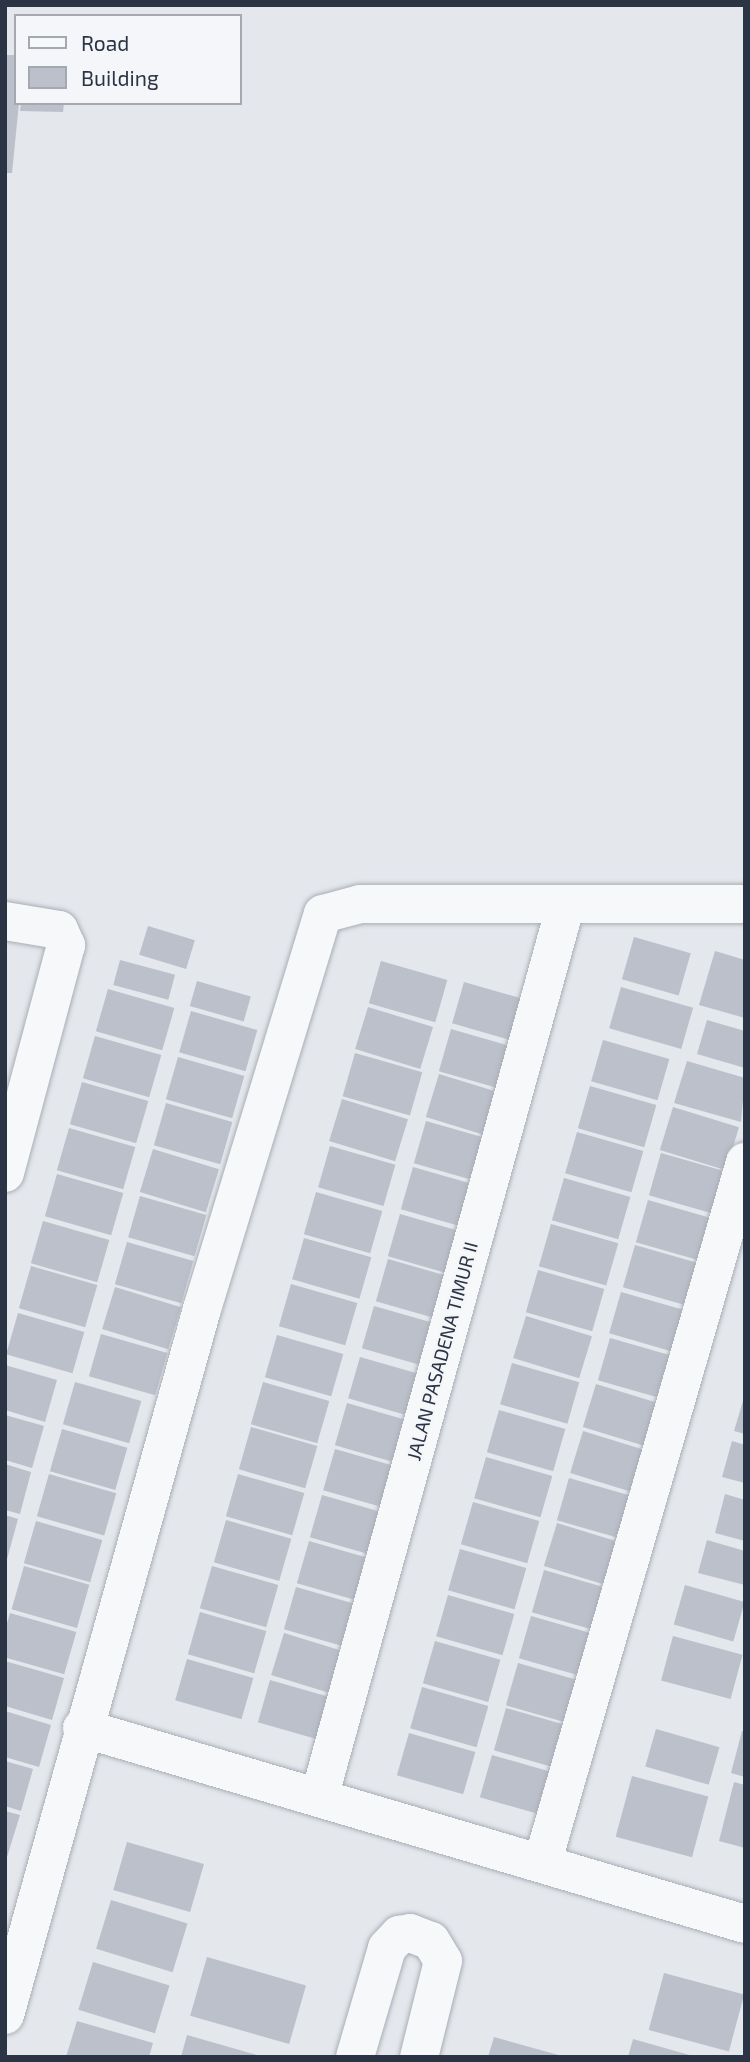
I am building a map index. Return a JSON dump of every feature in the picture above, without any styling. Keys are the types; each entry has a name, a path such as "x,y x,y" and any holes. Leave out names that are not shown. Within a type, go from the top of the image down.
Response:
{"street":[{"path":"5,2015 82,1728 315,927 334,907 361,904 745,904"},
{"name":"JALAN PASADENA TIMUR II","path":"319,1798 566,904"},
{"path":"5,921 59,930 66,945 5,1173"},
{"path":"542,1864 745,1162"},
{"path":"82,1728 745,1924"},
{"path":"355,2057 366,2018 390,1943 399,1935 419,1934 436,1945 443,1961 423,2045 366,2018"}],"building":[{"path":"5,55 14,55 14,105 19,105 12,173 5,173"},
{"path":"21,105 64,105 63,112 20,111"},
{"path":"148,926 195,940 186,969 139,955"},
{"path":"634,937 691,953 679,996 622,979"},
{"path":"715,951 745,960 745,1018 699,1005"},
{"path":"120,960 175,975 168,1000 113,985"},
{"path":"381,961 447,980 435,1022 369,1003"},
{"path":"197,981 251,996 244,1021 190,1006"},
{"path":"464,982 531,1001 519,1043 452,1023"},
{"path":"621,987 693,1008 681,1049 609,1028"},
{"path":"108,989 174,1008 162,1050 96,1031"},
{"path":"368,1007 433,1027 420,1069 355,1049"},
{"path":"191,1011 257,1030 245,1071 179,1052"},
{"path":"707,1020 745,1031 745,1068 697,1054"},
{"path":"451,1029 518,1048 506,1091 439,1071"},
{"path":"95,1036 161,1055 149,1097 83,1078"},
{"path":"603,1040 669,1059 657,1100 591,1081"},
{"path":"355,1053 422,1072 410,1116 343,1096"},
{"path":"178,1057 244,1076 232,1118 166,1099"},
{"path":"687,1061 745,1078 741,1122 674,1103"},
{"path":"439,1074 505,1094 492,1137 426,1117"},
{"path":"82,1082 148,1101 136,1143 70,1124"},
{"path":"590,1086 656,1105 644,1147 578,1128"},
{"path":"342,1099 408,1119 395,1161 329,1141"},
{"path":"166,1103 232,1122 220,1164 154,1145"},
{"path":"673,1107 739,1127 726,1170 660,1150"},
{"path":"426,1121 492,1140 480,1182 414,1163"},
{"path":"69,1128 135,1147 123,1189 57,1170"},
{"path":"577,1132 643,1151 631,1192 565,1173"},
{"path":"330,1146 395,1165 384,1206 318,1187"},
{"path":"153,1149 219,1169 206,1212 140,1192"},
{"path":"661,1153 727,1172 715,1214 649,1195"},
{"path":"413,1167 480,1186 468,1229 401,1209"},
{"path":"57,1174 123,1193 111,1235 45,1216"},
{"path":"564,1178 630,1197 618,1239 552,1220"},
{"path":"316,1192 382,1211 370,1253 304,1234"},
{"path":"140,1196 206,1215 194,1256 128,1237"},
{"path":"648,1200 714,1219 702,1261 636,1242"},
{"path":"400,1214 466,1233 454,1275 388,1256"},
{"path":"43,1221 109,1240 97,1282 31,1263"},
{"path":"551,1224 618,1243 606,1286 539,1266"},
{"path":"304,1238 371,1257 359,1299 292,1279"},
{"path":"127,1242 193,1261 181,1303 115,1284"},
{"path":"635,1245 701,1264 689,1306 623,1287"},
{"path":"388,1259 454,1278 442,1320 376,1301"},
{"path":"31,1266 97,1285 85,1327 19,1308"},
{"path":"538,1270 604,1289 592,1331 526,1312"},
{"path":"291,1284 357,1303 345,1345 279,1326"},
{"path":"115,1287 181,1307 168,1349 102,1329"},
{"path":"621,1292 688,1311 676,1353 609,1333"},
{"path":"374,1306 441,1325 429,1368 362,1348"},
{"path":"18,1313 84,1332 72,1373 6,1354"},
{"path":"526,1316 592,1336 579,1378 513,1358"},
{"path":"101,1334 167,1353 155,1395 89,1376"},
{"path":"277,1335 343,1354 331,1396 265,1377"},
{"path":"610,1338 676,1357 664,1399 598,1380"},
{"path":"360,1357 427,1376 415,1418 348,1398"},
{"path":"512,1363 579,1382 567,1424 500,1404"},
{"path":"5,1365 57,1380 45,1422 5,1410"},
{"path":"75,1382 141,1401 129,1443 63,1424"},
{"path":"263,1382 329,1401 317,1443 251,1424"},
{"path":"596,1384 662,1404 649,1447 583,1427"},
{"path":"745,1394 745,1434 734,1431"},
{"path":"347,1403 413,1422 401,1464 335,1445"},
{"path":"499,1410 565,1429 553,1471 487,1452"},
{"path":"5,1415 44,1426 32,1468 5,1460"},
{"path":"251,1427 317,1446 305,1488 239,1469"},
{"path":"62,1429 127,1448 115,1490 50,1471"},
{"path":"583,1431 648,1451 635,1493 570,1473"},
{"path":"732,1441 745,1445 745,1483 722,1477"},
{"path":"335,1449 401,1468 389,1509 323,1490"},
{"path":"486,1457 552,1476 540,1517 474,1498"},
{"path":"5,1464 31,1472 20,1514 5,1510"},
{"path":"49,1474 116,1493 104,1536 37,1516"},
{"path":"238,1474 304,1493 292,1535 226,1516"},
{"path":"569,1478 635,1497 623,1539 557,1520"},
{"path":"725,1494 745,1500 745,1541 715,1533"},
{"path":"322,1495 387,1514 375,1556 310,1537"},
{"path":"473,1502 539,1521 527,1563 461,1544"},
{"path":"5,1515 18,1519 6,1563 5,1562"},
{"path":"226,1520 291,1539 279,1581 214,1562"},
{"path":"36,1521 102,1540 90,1582 24,1563"},
{"path":"557,1523 623,1543 610,1586 544,1566"},
{"path":"707,1540 745,1551 745,1585 698,1573"},
{"path":"309,1541 375,1560 363,1602 297,1583"},
{"path":"460,1549 526,1568 514,1609 448,1590"},
{"path":"24,1566 89,1585 77,1628 12,1609"},
{"path":"212,1566 278,1585 266,1627 200,1608"},
{"path":"544,1570 610,1589 598,1631 532,1612"},
{"path":"685,1585 745,1602 733,1642 674,1624"},
{"path":"296,1587 362,1606 350,1648 284,1629"},
{"path":"448,1595 514,1614 502,1655 436,1636"},
{"path":"200,1612 266,1631 254,1673 188,1654"},
{"path":"10,1613 76,1632 64,1674 5,1657 5,1630"},
{"path":"531,1616 597,1635 585,1677 519,1658"},
{"path":"284,1633 349,1653 336,1695 271,1675"},
{"path":"673,1636 743,1655 731,1699 661,1680"},
{"path":"435,1641 500,1660 488,1702 423,1683"},
{"path":"187,1659 253,1678 241,1719 175,1700"},
{"path":"5,1661 64,1678 52,1720 5,1706"},
{"path":"518,1663 584,1682 572,1724 506,1705"},
{"path":"270,1680 336,1699 324,1741 258,1722"},
{"path":"422,1687 488,1706 476,1747 410,1728"},
{"path":"506,1708 572,1727 560,1769 494,1750"},
{"path":"5,1711 51,1725 39,1767 5,1757"},
{"path":"656,1729 719,1747 709,1785 645,1766"},
{"path":"742,1731 745,1732 745,1777 731,1773"},
{"path":"409,1733 475,1752 463,1794 397,1775"},
{"path":"492,1755 558,1774 546,1816 480,1797"},
{"path":"5,1761 33,1769 21,1811 5,1806"},
{"path":"632,1776 708,1796 692,1857 616,1837"},
{"path":"734,1782 745,1785 745,1848 719,1841"},
{"path":"5,1811 20,1815 7,1857 5,1857"},
{"path":"127,1842 204,1864 190,1912 113,1890"},
{"path":"111,1900 188,1923 173,1972 96,1949"},
{"path":"207,1957 306,1985 289,2044 190,2016"},
{"path":"93,1962 170,1985 155,2033 78,2010"},
{"path":"664,1973 744,1994 729,2051 649,2030"},
{"path":"77,2021 153,2043 149,2057 66,2057"},
{"path":"187,2035 260,2056 260,2057 181,2057"},
{"path":"494,2037 562,2056 488,2057"},
{"path":"633,2039 693,2056 693,2057 628,2057"}]}
